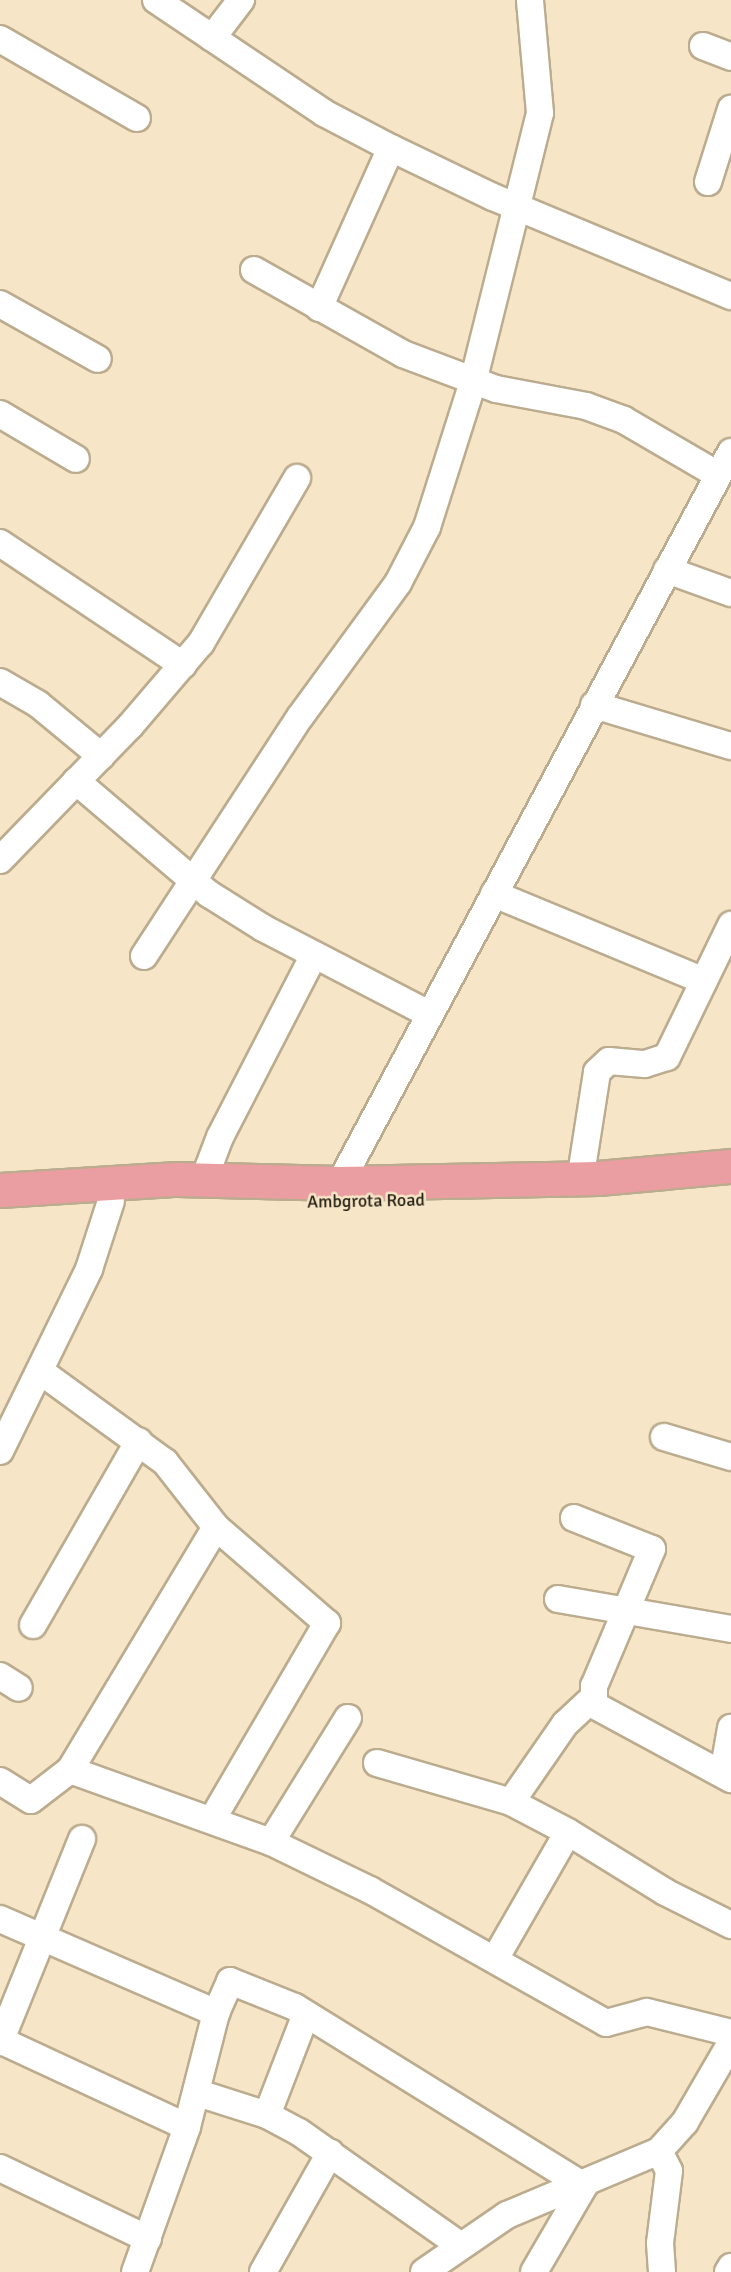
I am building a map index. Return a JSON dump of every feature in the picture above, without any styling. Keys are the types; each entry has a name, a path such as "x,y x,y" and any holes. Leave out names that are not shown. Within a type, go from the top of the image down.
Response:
{"main road":[{"path":"0,1190 204,1179 345,1175 598,1178 731,1166"},
{"name":"Ambgrota Road","path":"0,1207 111,1201 566,1197 731,1185"}],"street":[{"path":"156,0 324,113 391,148 517,206 731,296"},
{"path":"212,38 241,0"},
{"path":"144,956 300,717 413,560 428,527 473,382 540,113 530,0"},
{"path":"0,39 137,118"},
{"path":"703,46 731,57"},
{"path":"709,182 731,109"},
{"path":"319,308 391,148"},
{"path":"254,270 402,354 473,382 586,406 624,420 718,475"},
{"path":"0,304 98,359"},
{"path":"0,414 76,459"},
{"path":"345,1175 731,452"},
{"path":"0,860 101,756 201,643 297,478"},
{"path":"0,543 183,665"},
{"path":"667,570 731,593"},
{"path":"0,682 38,704 101,756"},
{"path":"594,705 731,746"},
{"path":"76,781 192,882 314,955 429,1014"},
{"path":"494,894 704,981"},
{"path":"582,1168 597,1072 616,1060 645,1064 667,1057 731,925"},
{"path":"204,1179 220,1137 314,955"},
{"path":"345,1175 582,1168 731,1155"},
{"path":"0,1451 89,1269 111,1201"},
{"path":"40,1371 139,1441 182,1479 216,1527 324,1619 327,1627 213,1818"},
{"path":"664,1437 731,1457"},
{"path":"33,1625 139,1441"},
{"path":"511,1802 565,1724 592,1699 652,1547 574,1518"},
{"path":"0,1781 31,1800 70,1770 216,1527"},
{"path":"558,1599 731,1629"},
{"path":"592,1699 598,1709 727,1777 731,1728"},
{"path":"271,1842 348,1718"},
{"path":"377,1763 511,1802 568,1832 665,1892 731,1925"},
{"path":"70,1770 213,1818 271,1842 495,1959 606,2023 647,2012 731,2033"},
{"path":"495,1959 568,1832"},
{"path":"82,1839 0,2041 187,2127"},
{"path":"0,1919 216,2013"},
{"path":"135,2272 187,2127 198,2093 216,2013 230,1981 306,2014 584,2186"},
{"path":"267,2115 306,2014"},
{"path":"424,2272 507,2214 584,2186 659,2151 685,2122 731,2043"},
{"path":"198,2093 267,2115 330,2153 460,2245"},
{"path":"659,2151 669,2171 660,2243 662,2272"},
{"path":"263,2272 330,2153"},
{"path":"0,2168 148,2239"},
{"path":"534,2272 584,2186"},
{"path":"644,2272 660,2243"},
{"path":"728,2272 731,2267"}]}
